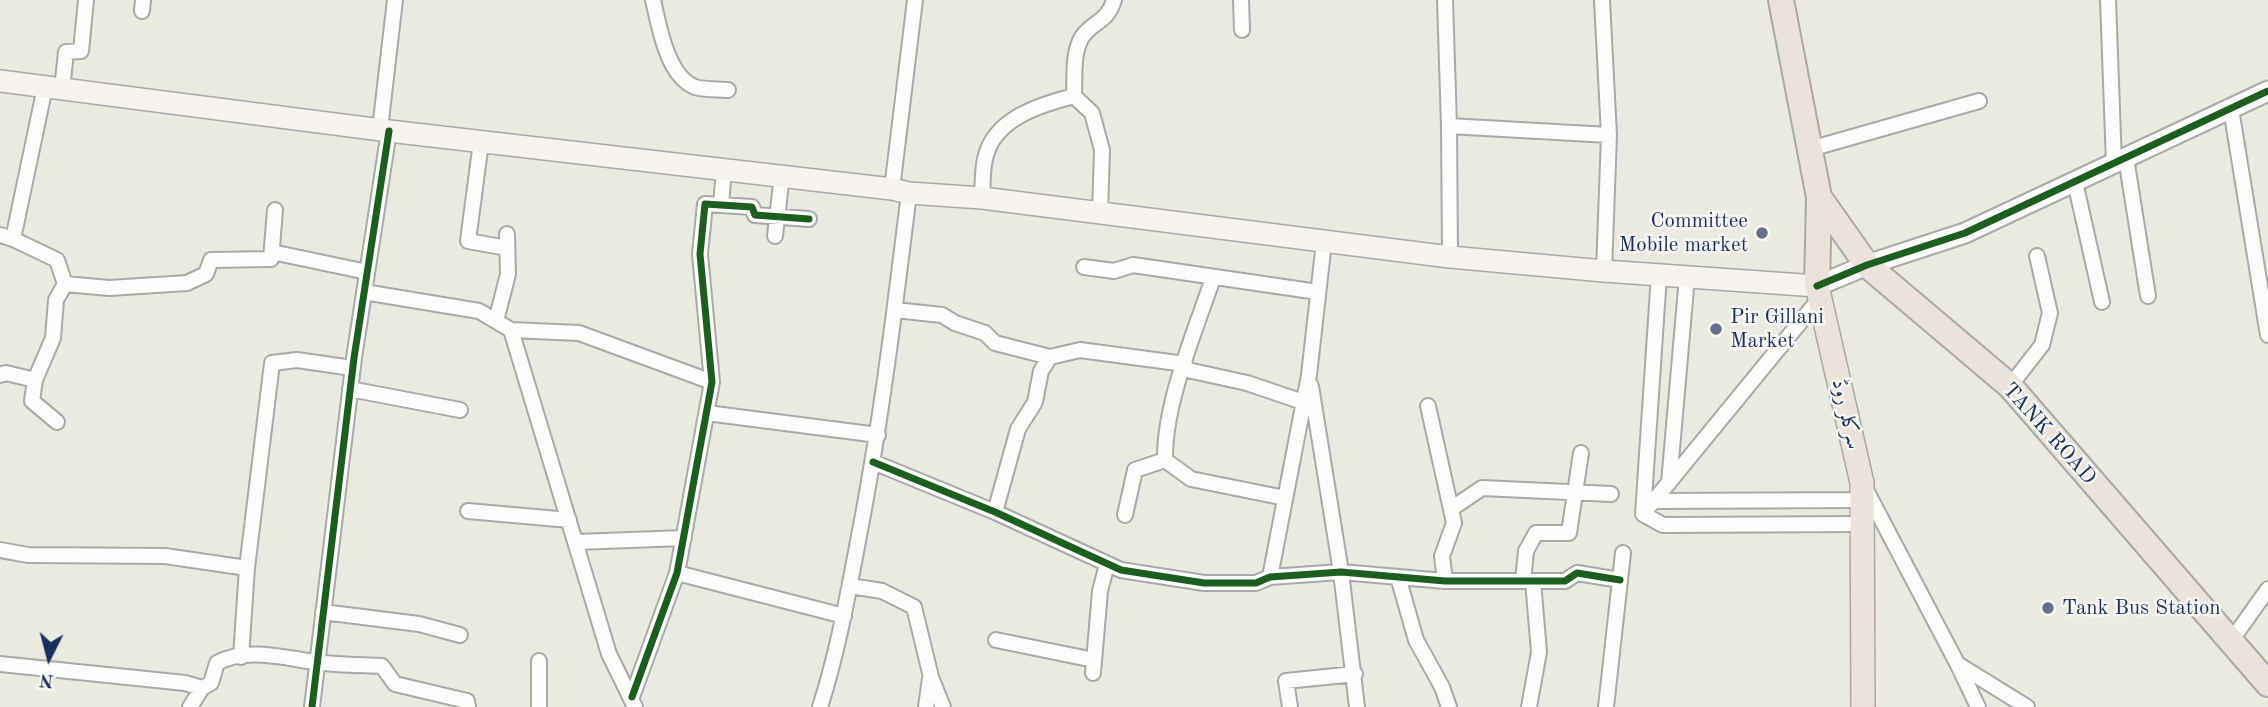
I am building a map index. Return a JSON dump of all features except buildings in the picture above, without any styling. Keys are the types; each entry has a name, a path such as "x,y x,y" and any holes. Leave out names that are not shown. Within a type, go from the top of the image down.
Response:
{"highway":[{"name":"سرکلر روڈ","path":"1781,0 1819,197 1819,292"},
{"name":"TANK ROAD","path":"1819,197 1867,265 2010,386 2268,684"}],"main road":[{"path":"0,81 481,142 900,191 982,198 1450,257 1687,277 1819,292"},
{"name":"سرکلر روڈ","path":"1819,292 1862,492 1863,707"}],"street":[{"path":"57,422 32,401 35,380 53,338 56,300 65,284 57,260 7,237 66,52 81,51 86,0"},
{"path":"312,707 352,368 384,130 395,0"},
{"path":"653,0 664,45 681,77 696,87 728,90"},
{"path":"820,707 832,669 850,586 878,435 895,310 900,191 915,0"},
{"path":"1100,213 1102,150 1092,113 1074,96 1075,54 1083,37 1105,18 1114,0"},
{"path":"1241,0 1242,30"},
{"path":"1444,0 1450,257"},
{"path":"1602,0 1609,135 1605,271"},
{"path":"2108,0 2120,161 2148,296"},
{"path":"1643,514 1819,292 1867,265 1965,233 2268,91"},
{"path":"982,198 985,158 997,132 1043,104 1074,96"},
{"path":"1810,149 1979,101"},
{"path":"2231,109 2268,335"},
{"path":"1449,126 1609,135"},
{"path":"481,142 467,241 507,241 508,274 496,321"},
{"path":"721,205 724,169"},
{"path":"775,236 782,176"},
{"path":"2075,182 2102,302"},
{"path":"634,702 677,573 712,382 700,254 705,204 752,207 755,215 809,219"},
{"path":"65,284 109,288 187,283 206,274 211,260 271,259 275,209"},
{"path":"1270,577 1309,374 1324,242"},
{"path":"272,252 367,272"},
{"path":"2010,386 2042,345 2050,313 2037,257"},
{"path":"1084,267 1114,271 1133,265 1318,292"},
{"path":"1643,514 1659,275"},
{"path":"1670,482 1687,277"},
{"path":"1213,278 1164,440 1165,460 1191,480 1285,498"},
{"path":"364,292 479,311 511,330 579,333 712,382"},
{"path":"895,310 942,315 955,323 985,332 995,343 1050,357 1080,350 1184,367 1247,383 1303,402"},
{"path":"511,330 609,654 634,702"},
{"path":"995,512 1018,429 1035,402 1041,371 1050,357"},
{"path":"241,657 247,568 272,363 297,360 352,368"},
{"path":"0,375 6,373 35,380"},
{"path":"1309,374 1341,572 1357,707"},
{"path":"350,389 460,410"},
{"path":"1428,406 1454,523 1442,556 1445,581"},
{"path":"706,414 878,435"},
{"path":"1529,707 1539,652 1526,551 1536,533 1569,533 1581,453"},
{"path":"1125,515 1136,470 1165,460"},
{"path":"873,462 995,512 1121,570 1204,583 1256,583 1270,577 1341,572 1445,581 1565,581 1577,573 1620,580"},
{"path":"1451,509 1482,488 1611,494"},
{"path":"1654,501 1862,492 1958,665 1978,707"},
{"path":"468,511 569,520"},
{"path":"1643,514 1663,525 1863,524"},
{"path":"576,542 684,538"},
{"path":"0,550 28,555 165,556 247,568"},
{"path":"1606,707 1623,553"},
{"path":"996,640 1093,667 1100,592 1107,564"},
{"path":"677,573 844,615"},
{"path":"1398,577 1416,639 1442,687 1449,707"},
{"path":"850,586 882,592 914,607 931,677 943,707"},
{"path":"2231,641 2268,589"},
{"path":"323,612 419,624 460,635"},
{"path":"190,707 202,688 211,683 217,663 227,658 263,654 317,663 382,666 395,684 467,701 468,707"},
{"path":"538,661 539,707"},
{"path":"0,664 94,672 185,683 202,688"},
{"path":"1958,665 2027,707"},
{"path":"1290,707 1286,681 1354,674"},
{"path":"926,707 931,677"}],"cycle path":[{"path":"1817,286 1867,265 1965,233 2268,91"},
{"path":"312,707 354,358 389,131"},
{"path":"632,697 677,573 712,382 700,254 705,204 752,207 755,215 809,219"},
{"path":"873,462 995,512 1121,570 1204,583 1256,583 1270,577 1341,572 1445,581 1565,581 1577,573 1620,580"}],"place":[{"name":"Committee Mobile market","path":"1762,233"},
{"name":"Pir Gillani Market","path":"1716,329"},
{"name":"Tank Bus Station","path":"2048,608"}]}
